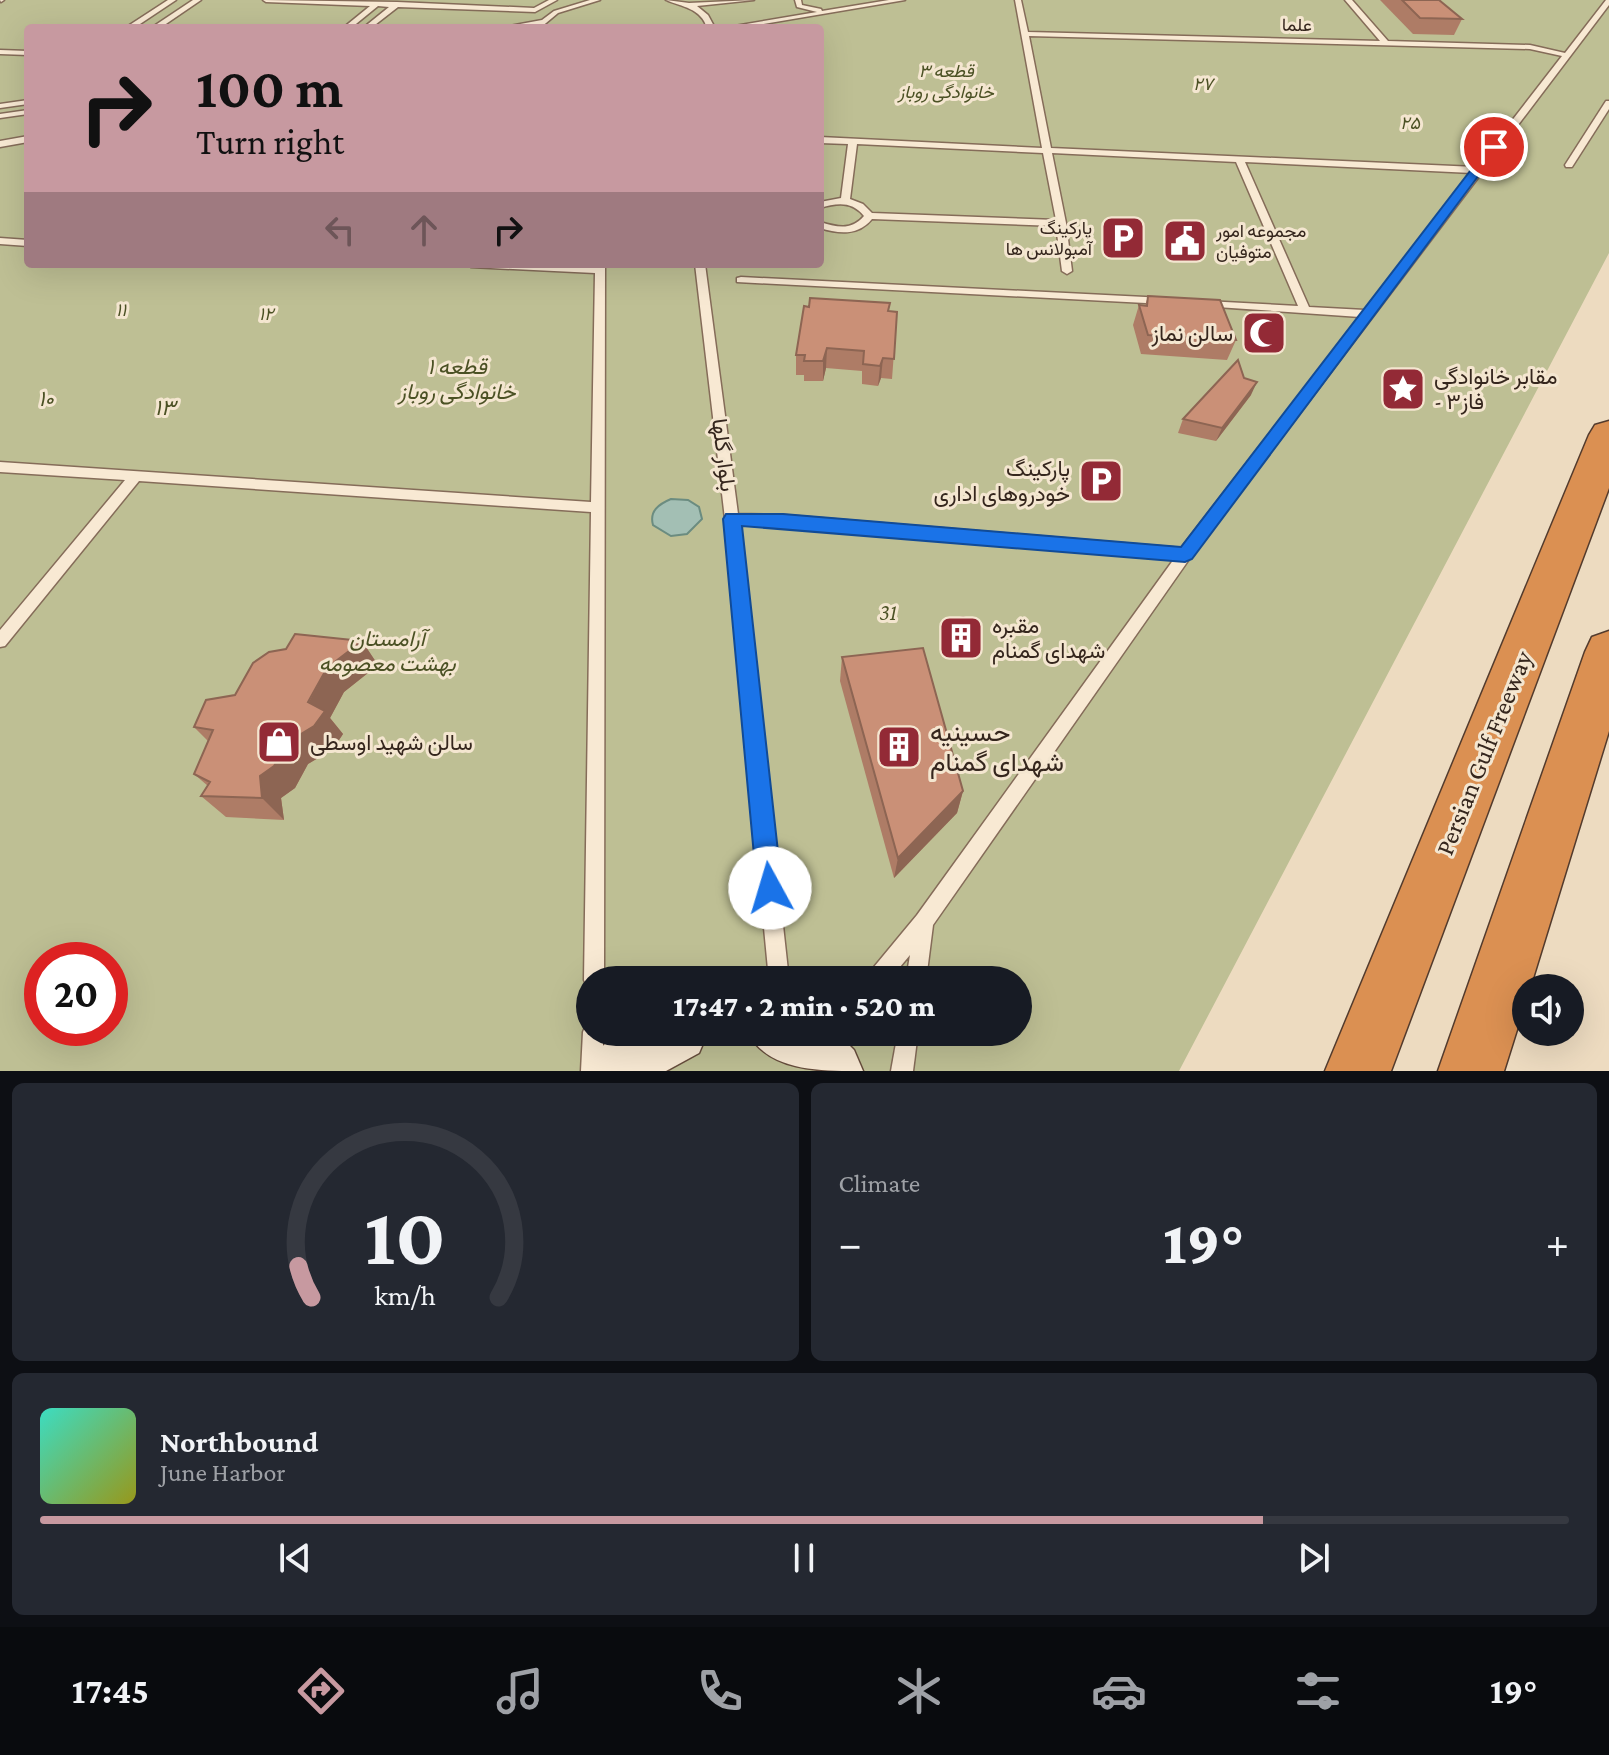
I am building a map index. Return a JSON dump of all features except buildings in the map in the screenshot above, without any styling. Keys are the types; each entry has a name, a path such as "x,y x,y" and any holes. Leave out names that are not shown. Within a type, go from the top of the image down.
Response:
{"highway":[{"name":"Persian Gulf Freeway","path":"1358,1071 1609,435"},
{"path":"1471,1071 1609,652"}],"main road":[{"path":"619,1071 649,1046"}],"lane":[{"path":"135,24 173,0"},
{"path":"181,0 191,0"},
{"path":"161,24 198,0"},
{"path":"266,0 535,10 554,0 546,0"},
{"path":"540,24 566,7 593,0"},
{"path":"669,0 702,12 710,24"},
{"path":"688,5 751,0"},
{"path":"798,0 799,6 812,10 838,11"},
{"path":"753,24 902,0"},
{"path":"1018,0 1061,223 1067,271"},
{"path":"1348,0 1386,43"},
{"path":"888,966 924,922 1185,554 1609,0"},
{"path":"352,24 376,4"},
{"path":"372,24 397,4"},
{"name":"علما","path":"1025,34 1530,47 1566,55"},
{"path":"0,52 24,53"},
{"path":"0,60 24,61"},
{"path":"0,106 24,103"},
{"path":"1569,165 1609,103"},
{"path":"0,116 24,113"},
{"path":"0,144 24,140"},
{"path":"824,140 1476,170"},
{"path":"0,156 24,141"},
{"path":"845,201 853,142"},
{"path":"1239,159 1305,310"},
{"path":"824,204 845,201 863,207 869,216"},
{"path":"869,216 1061,223"},
{"path":"824,226 847,230 862,225 869,216"},
{"path":"0,241 24,243"},
{"path":"594,966 600,268"},
{"name":"بلوار گلها","path":"701,268 791,966"},
{"path":"741,280 1182,302"},
{"path":"1198,303 1369,314"},
{"path":"0,467 599,508"},
{"path":"0,641 136,476"},
{"path":"732,519 1185,554"},
{"path":"918,966 924,922"},
{"path":"592,1071 593,1046"},
{"path":"902,1071 906,1046"}],"green space":[{"name":"آرامستان بهشت معصومه","path":"0,0 1609,0 1609,253 1179,1071 0,1071"}],"shaded area":[{"path":"671,499 688,500 699,507 702,519 687,534 671,536 653,525 652,516 656,509"}],"place":[{"name":"پارکینگ آمبولانس ها","path":"1123,238"},
{"name":"مجموعه امور متوفیان","path":"1185,241"},
{"name":"سالن نماز","path":"1264,333"},
{"name":"مقابر خانوادگی - فاز۳","path":"1403,389"},
{"name":"پارکینگ خودروهای اداری","path":"1101,481"},
{"name":"مقبره شهدای گمنام","path":"961,638"},
{"name":"سالن شهید اوسطی","path":"279,742"},
{"name":"حسینیه شهدای گمنام","path":"899,747"}],"route":[{"path":"770,888 732,519 783,520 1185,554 1494,147"}],"park label":[{"name":"قطعه ۳ خانوادگی روباز","path":"946,81"},
{"name":"۲۷","path":"1203,84"},
{"name":"۲۵","path":"1410,123"},
{"name":"۱۱","path":"121,310"},
{"name":"۱۲","path":"266,314"},
{"name":"قطعه ۱ خانوادگی روباز","path":"457,378"},
{"name":"۱۰","path":"46,398"},
{"name":"۱۳","path":"165,407"},
{"name":"31","path":"888,612"}]}
